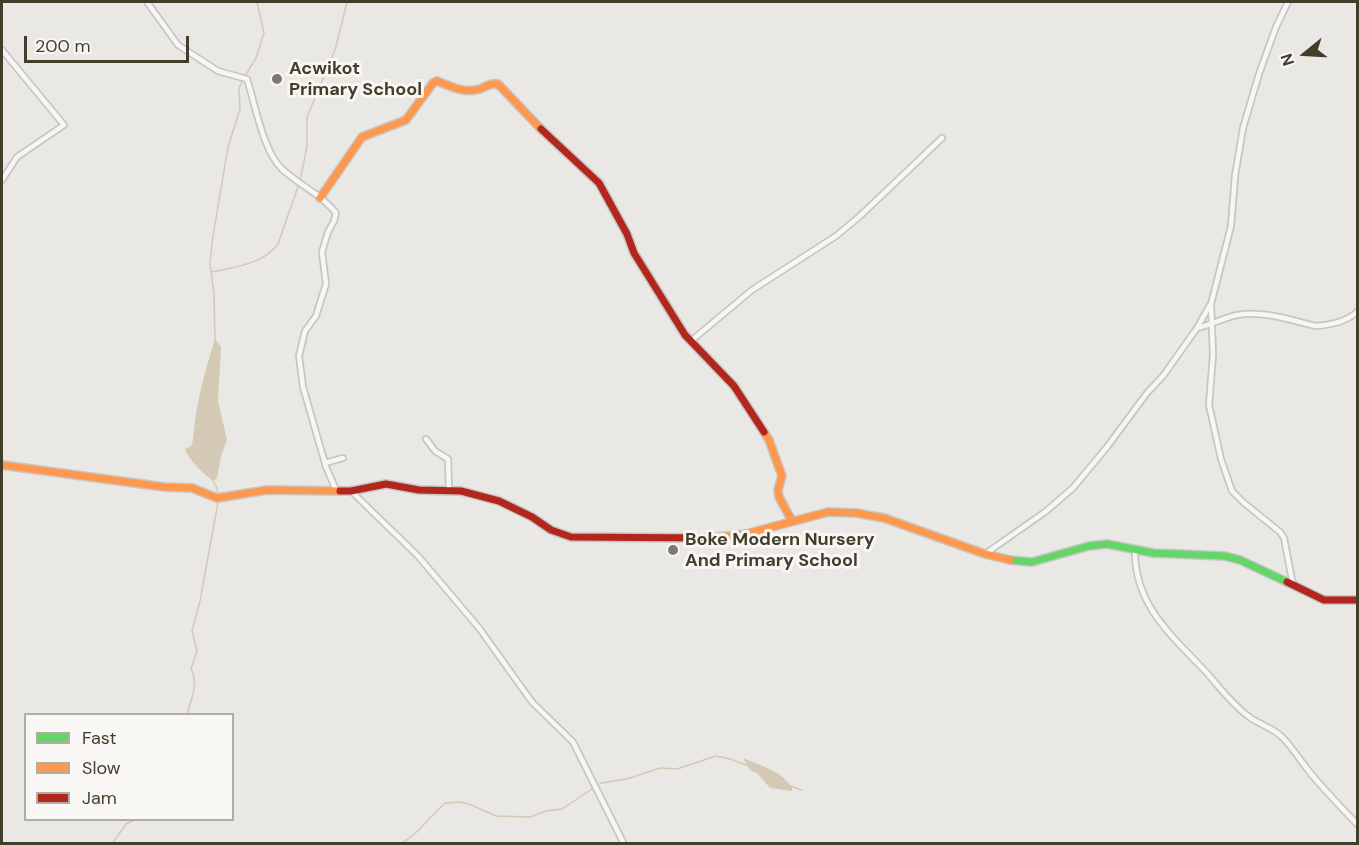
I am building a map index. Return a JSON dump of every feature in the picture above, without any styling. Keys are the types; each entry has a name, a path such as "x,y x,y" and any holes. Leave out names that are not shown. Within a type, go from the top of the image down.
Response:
{"street":[{"path":"147,2 178,45 218,71 247,79 275,162 336,213 322,252 326,284 315,316 305,331 299,356 303,387 325,462 336,490"},
{"path":"985,555 1045,512 1072,488 1163,376 1211,304 1231,226 1235,176 1243,128 1258,74 1288,2"},
{"path":"2,50 64,125 17,157 2,180"},
{"path":"320,198 362,137 406,120 433,83 437,81 462,90 475,90 487,84 498,84 541,129 599,183 627,234 634,253 685,335 734,386 769,440 782,476 778,490 779,497 792,520"},
{"path":"691,341 752,290 836,236 942,138"},
{"path":"1211,304 1213,355 1209,405 1227,480 1232,490 1244,503 1280,532 1284,538 1293,585"},
{"path":"1197,328 1212,325 1231,316 1255,313 1315,326 1325,325 1342,321 1358,311"},
{"path":"426,439 435,451 448,459 449,490"},
{"path":"325,462 343,458"},
{"path":"2,465 164,487 184,486 216,498 267,490 351,491 386,484 419,490 449,490 484,495 532,517 552,530 571,537 706,538 746,534 828,512 864,514 884,518 985,555 1019,562 1032,562 1089,546 1107,544 1158,554 1225,556 1240,560 1324,600 1358,600"},
{"path":"351,491 418,556 494,647 532,702 573,742 624,843"},
{"path":"1135,550 1135,570 1142,589 1152,611 1168,634 1236,706 1250,718 1270,727 1282,737 1309,772 1358,825"}],"shaded area":[{"path":"215,339 221,347 218,401 227,440 217,478 213,481 193,463 185,449 191,446 193,440 201,389"},
{"path":"743,758 782,776 792,787 792,791 770,788 757,773 750,770"}],"waterway":[{"path":"245,76 256,58 264,33 257,2"},
{"path":"211,272 257,260 272,251 278,244 300,181 307,146 307,117 335,50 347,2"},
{"path":"215,341 214,294 210,263 228,147 240,109 239,88 243,80"},
{"path":"212,479 218,494"},
{"path":"187,713 194,686 191,669 197,651 192,631 200,601 218,502"},
{"path":"400,844 445,803 469,804 496,816 530,817 546,811 562,809 601,783 627,779 660,768 677,769 716,756 749,766"},
{"path":"791,786 802,790"},
{"path":"112,844 126,824 132,821"},
{"path":"312,844 355,844"}],"traffic: fast":[{"path":"1010,560 1032,562 1089,546 1107,544 1153,553 1225,556 1240,560 1287,582"}],"traffic: slow":[{"path":"320,198 362,137 406,120 433,83 437,81 469,91 498,84 541,129"},
{"path":"764,432 782,476 778,490 779,497 792,521"},
{"path":"2,465 164,487 192,488 217,498 267,490 340,491"},
{"path":"708,538 746,534 828,512 856,513 884,518 985,554 1010,560"}],"traffic: jam":[{"path":"541,129 599,183 627,234 634,253 685,335 734,386 764,432"},
{"path":"340,491 386,484 419,490 461,491 499,501 532,517 551,530 571,537 708,538"},
{"path":"1287,582 1324,600 1358,600"}],"place":[{"name":"Acwikot Primary School","path":"277,79"},
{"name":"Boke Modern Nursery And Primary School","path":"673,550"}]}
